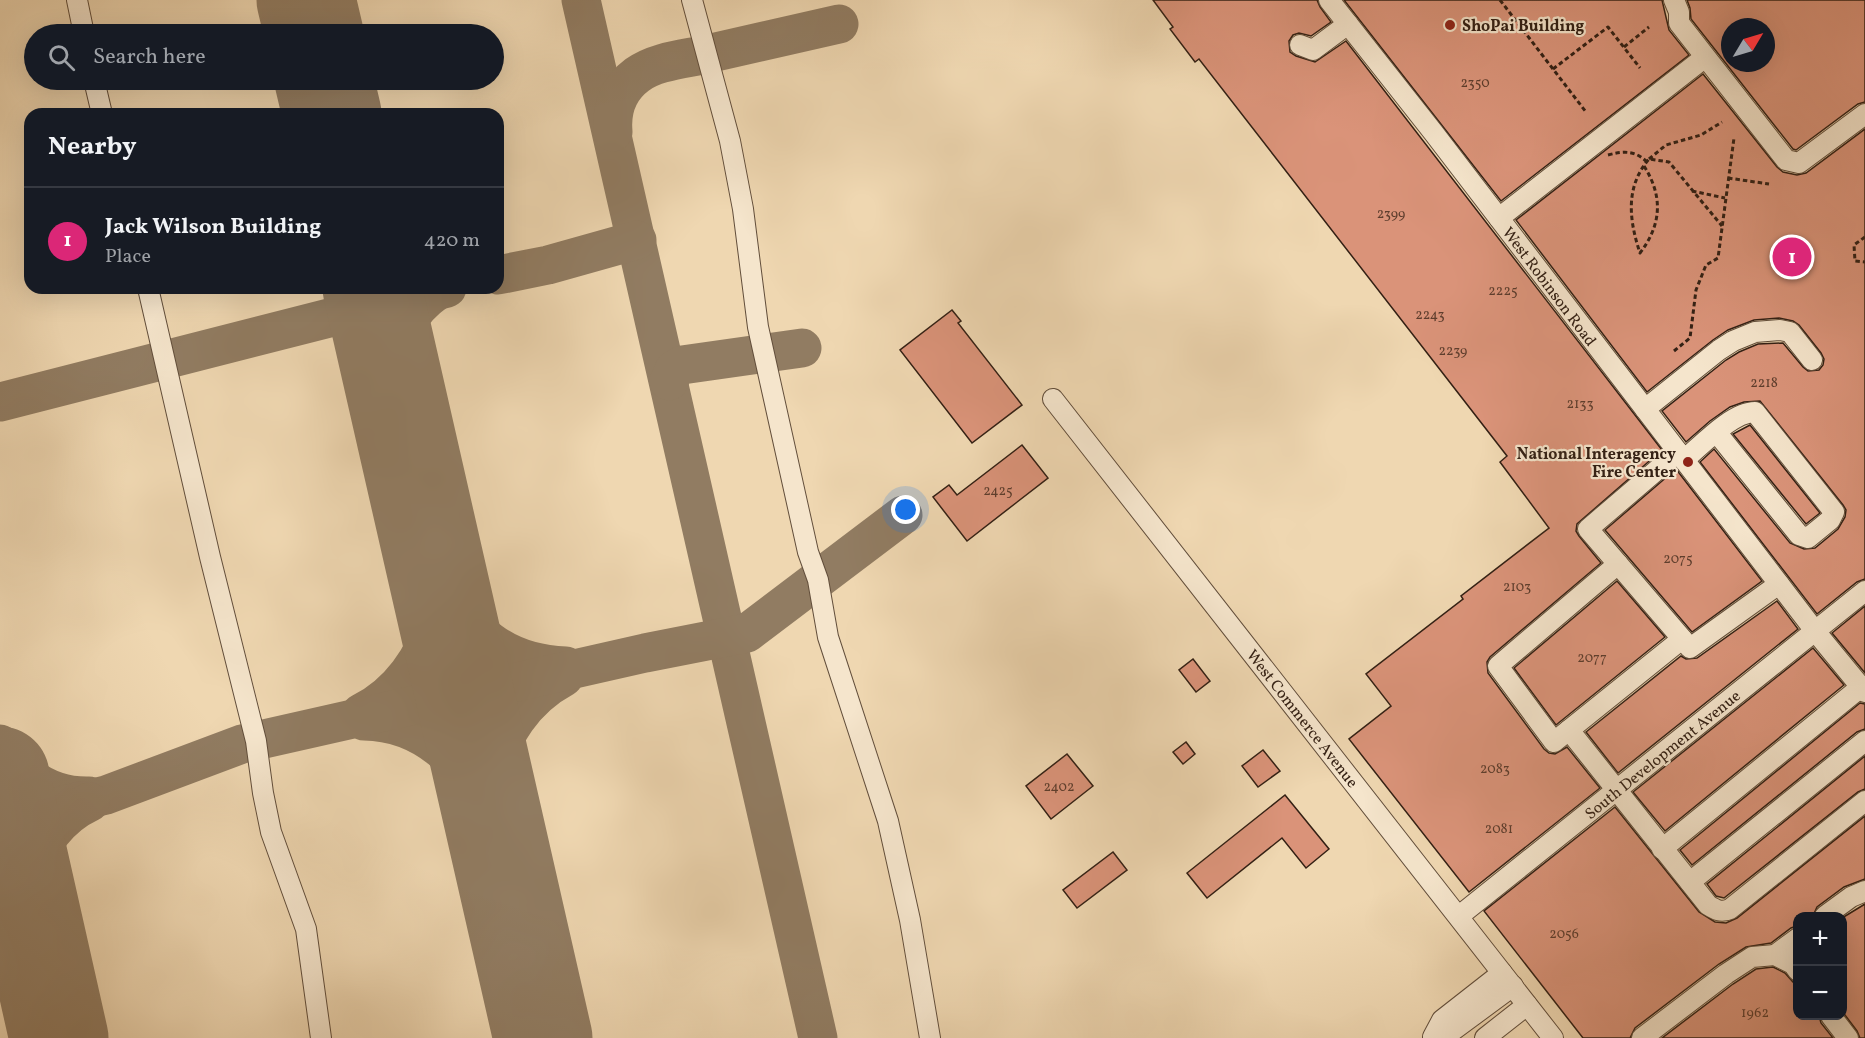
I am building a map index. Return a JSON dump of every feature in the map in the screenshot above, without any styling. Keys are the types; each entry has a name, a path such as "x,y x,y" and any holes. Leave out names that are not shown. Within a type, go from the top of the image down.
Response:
{"street":[{"path":"77,0 82,24"},
{"path":"692,0 730,141 758,327 808,552 818,579 828,638 888,821 910,920 930,1038"},
{"name":"West Robinson Road","path":"1329,0 1815,631 1863,690"},
{"path":"1674,0 1679,12 1678,24 1786,160 1800,163 1865,114"},
{"path":"1300,45 1313,50 1348,24"},
{"path":"1499,218 1704,58"},
{"path":"96,90 101,108"},
{"path":"149,294 210,557 256,741 271,832 306,929 321,1038"},
{"path":"1645,409 1719,350 1755,332 1780,330 1790,332 1812,360"},
{"name":"West Commerce Avenue","path":"1053,399 1553,1038"},
{"path":"1717,433 1799,535 1808,538 1830,520 1834,512 1755,412 1746,412 1681,456 1588,529 1690,648 1775,578"},
{"path":"1618,564 1498,666 1554,742 1682,639"},
{"name":"South Development Avenue","path":"1459,916 1865,591"},
{"path":"1662,849 1863,690"},
{"path":"1569,730 1708,905 1718,911 1724,911 1865,801"},
{"path":"1690,882 1865,741"},
{"path":"1830,912 1851,897 1865,891"},
{"path":"1775,955 1793,941"},
{"path":"1642,1038 1717,980 1752,957 1775,955 1794,966"},
{"path":"1432,1037 1442,1020 1465,1012 1507,979"},
{"path":"1465,1012 1485,1038 1527,1005"},
{"path":"1834,1020 1848,1038"}],"path":[{"path":"1500,0 1586,112"},
{"path":"1553,69 1608,27 1640,68"},
{"path":"1624,47 1649,27"},
{"path":"1644,166 1656,195 1658,217 1651,239 1641,253 1633,231 1631,201 1634,183 1644,166 1666,145 1701,135 1722,122"},
{"path":"1674,351 1690,338 1696,290 1706,265 1718,258 1734,138"},
{"path":"1604,156 1628,151 1648,160 1669,162 1722,226"},
{"path":"1728,178 1769,184"},
{"path":"1692,191 1725,198"},
{"path":"1865,237 1854,245 1855,261 1865,262"}],"building":[{"path":"1153,0 1317,0 1331,22 1311,36 1299,33 1293,35 1289,41 1290,52 1315,62 1346,41 1662,450 1577,524 1576,531 1579,536 1601,563 1490,657 1487,662 1488,673 1544,749 1555,754 1567,747 1600,788 1469,892 1349,739 1391,706 1366,674 1463,599 1461,596 1549,528 1500,462 1507,456 1199,59 1195,62 1170,29 1173,27"},
{"path":"1344,0 1662,0 1669,30 1689,55 1501,201"},
{"path":"1687,0 1865,0 1865,102 1858,104 1796,150 1793,149 1733,72 1775,72 1775,18 1721,18 1721,57 1691,19"},
{"path":"1703,74 1783,172 1797,175 1806,173 1865,129 1865,579 1857,582 1817,614 1700,462 1714,449 1790,543 1804,549 1815,548 1838,529 1845,517 1846,510 1843,505 1760,401 1744,402 1730,407 1686,442 1662,411 1726,360 1758,344 1783,343 1808,371 1819,370 1823,365 1824,359 1821,353 1799,325 1793,321 1779,318 1754,320 1728,330 1713,340 1647,392 1516,220"},
{"path":"952,310 961,321 958,323 1022,405 972,443 900,350"},
{"path":"1750,425 1820,513 1806,524 1733,434"},
{"path":"1022,445 1048,478 967,541 933,497 949,485 957,495"},
{"path":"1676,469 1762,581 1692,632 1605,530"},
{"path":"1617,581 1665,637 1556,725 1514,668"},
{"path":"1777,601 1798,629 1618,773 1586,732 1681,656 1686,659 1697,658"},
{"path":"1865,606 1865,673 1832,633"},
{"path":"1813,648 1844,685 1665,831 1633,792"},
{"path":"1193,659 1210,681 1196,692 1179,670"},
{"path":"1860,703 1865,704 1865,729 1857,732 1692,865 1680,850"},
{"path":"1186,742 1195,754 1183,764 1173,752"},
{"path":"1263,750 1280,771 1258,787 1242,766"},
{"path":"1067,754 1093,786 1051,819 1026,786"},
{"path":"1865,756 1865,789 1858,792 1724,898 1716,896 1707,884"},
{"path":"1285,795 1329,849 1306,868 1282,838 1207,898 1187,873"},
{"path":"1615,807 1699,912 1715,922 1726,923 1737,918 1865,816 1865,879 1844,887 1817,907 1815,912 1793,912 1793,927 1771,943 1746,947 1719,964 1635,1028 1630,1038 1583,1038 1484,911"},
{"path":"1113,852 1127,870 1077,908 1063,890"},
{"path":"1865,904 1865,1038 1860,1038 1847,1018 1847,915"},
{"path":"1773,967 1785,973 1793,982 1793,1020 1820,1020 1833,1038 1662,1038 1733,984 1756,969"}],"taxiway":[{"path":"581,0 818,1038"},
{"path":"613,132 613,115 617,100 630,81 645,70 671,61 839,24"},
{"path":"504,274 548,265 637,240"},
{"path":"0,402 423,294"},
{"path":"392,376 404,327 410,317 433,294"},
{"path":"669,381 674,370 682,365 802,348"},
{"path":"0,820 106,795 242,744 645,653 747,633 903,515"},
{"path":"438,580 462,615 490,641 524,659 543,664 566,666"},
{"path":"361,713 387,696 409,673 417,660 431,632 435,617 438,580"},
{"path":"492,813 492,780 508,733 526,707 537,696 564,677"},
{"path":"364,721 386,723 424,737 455,762 492,813"},
{"path":"0,744 17,766 37,782 61,793 89,796"},
{"path":"34,927 32,885 35,867 44,843 69,815 90,802"},
{"path":"0,884 18,903 34,927"}],"runway":[{"path":"306,0 312,24"},
{"path":"326,90 331,108"},
{"path":"373,294 543,1038"},
{"path":"0,776 59,1038"}],"place":[{"name":"ShoPai Building","path":"1450,25"},
{"name":"Jack Wilson Building","path":"1792,257"},
{"name":"National Interagency Fire Center","path":"1688,462"}]}
